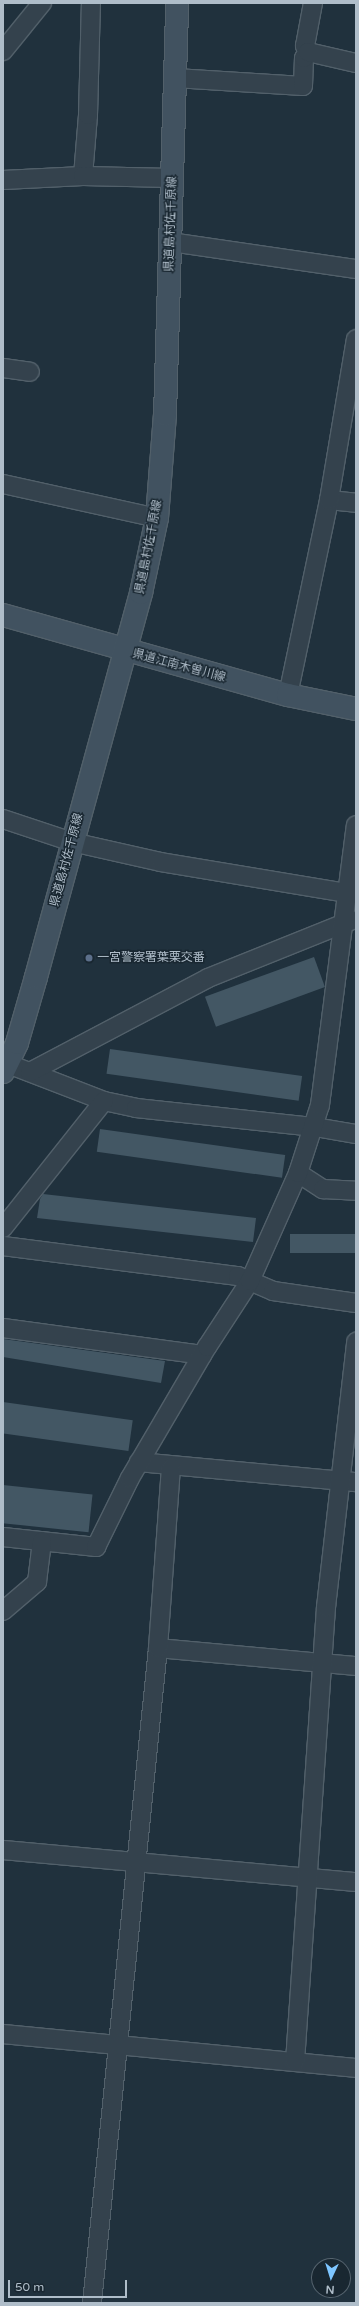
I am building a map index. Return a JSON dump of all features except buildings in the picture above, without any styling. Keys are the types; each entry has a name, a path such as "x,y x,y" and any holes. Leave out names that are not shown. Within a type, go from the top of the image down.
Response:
{"main road":[{"name":"県道島村佐千原線","path":"5,1066 17,1043 36,977 141,593 156,518 164,415 178,3"},
{"name":"県道江南木曽川線","path":"3,615 124,651 288,695 356,709"}],"street":[{"path":"3,51 42,3"},
{"path":"83,176 92,41 91,3"},
{"path":"308,52 305,46 313,3"},
{"path":"175,78 303,86 304,58 308,52"},
{"path":"308,52 356,63"},
{"path":"3,180 83,176 172,178"},
{"path":"170,242 356,269"},
{"path":"288,695 329,500 356,339"},
{"path":"3,368 30,372"},
{"path":"3,484 156,518"},
{"path":"329,500 356,503"},
{"path":"3,819 72,842 161,862 347,893"},
{"path":"3,1537 96,1547 139,1462 202,1355 250,1281 298,1173 315,1127 320,1105 349,921 347,893 356,825"},
{"path":"30,1072 208,978 349,921"},
{"path":"5,1066 30,1072 104,1101 136,1108 315,1127 356,1134"},
{"path":"3,1228 104,1101"},
{"path":"298,1173 322,1189 356,1191"},
{"path":"3,1246 238,1276 273,1291 356,1303"},
{"path":"3,1328 202,1355"},
{"path":"295,2062 326,1607 349,1481 356,1342"},
{"path":"139,1462 171,1467 349,1481"},
{"path":"92,2303 135,1862 158,1648 171,1467"},
{"path":"3,1611 37,1582 42,1541"},
{"path":"158,1648 356,1666"},
{"path":"3,1850 356,1882"},
{"path":"3,2034 356,2068"}],"place":[{"name":"一宮警察署葉栗交番","path":"89,958"}]}
